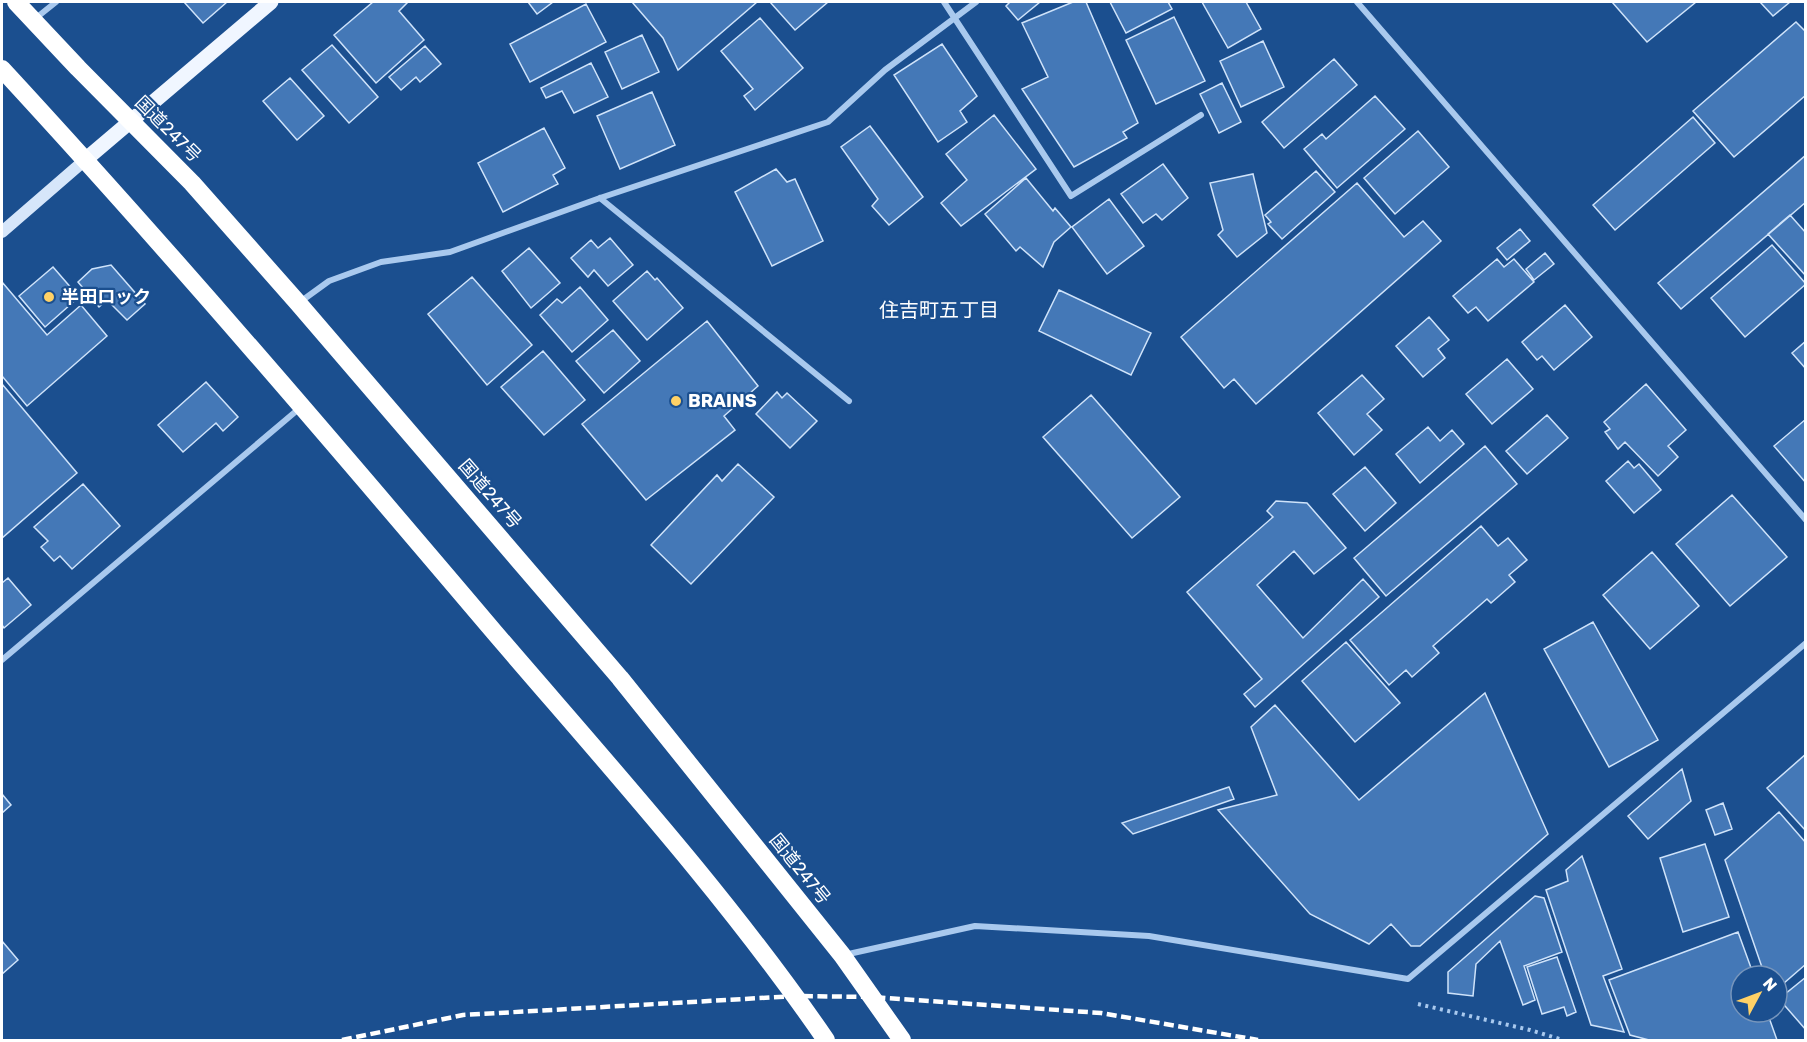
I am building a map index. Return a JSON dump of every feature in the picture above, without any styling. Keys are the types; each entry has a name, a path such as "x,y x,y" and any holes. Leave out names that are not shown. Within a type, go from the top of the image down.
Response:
{"highway":[{"name":"国道247号","path":"16,2 192,183 620,678 842,955 902,1041"},
{"path":"2,69 302,406 704,878 796,996 826,1041"}],"main road":[{"path":"2,231 271,2"}],"street":[{"path":"33,20 56,2"},
{"path":"944,2 1071,196 1201,115"},
{"path":"298,303 329,281 381,262 450,252 600,198 828,123 885,70 976,2"},
{"path":"1357,2 1806,520"},
{"path":"600,198 849,401"},
{"path":"2,660 302,406"},
{"path":"842,955 975,926 1149,936 1408,979 1806,643"}],"path":[{"path":"1411,1002 1530,1030 1563,1041"}],"building":[{"path":"184,2 227,2 203,23"},
{"path":"373,2 408,2 399,11 424,40 376,83 334,35"},
{"path":"528,2 553,2 537,14"},
{"path":"632,2 757,2 678,70 663,38"},
{"path":"770,2 828,2 795,30"},
{"path":"1010,2 1040,2 1018,20 1006,6"},
{"path":"1073,2 1086,2 1138,123 1123,132 1127,138 1074,167 1022,89 1048,77 1022,23"},
{"path":"1110,2 1168,2 1172,9 1126,33"},
{"path":"1202,2 1246,2 1261,29 1228,48"},
{"path":"1612,2 1696,2 1647,42"},
{"path":"1760,2 1790,2 1773,16"},
{"path":"586,4 606,42 530,82 510,44"},
{"path":"1174,17 1205,81 1156,104 1126,40"},
{"path":"760,18 803,68 755,110 744,96 753,89 721,51"},
{"path":"1796,22 1806,32 1806,95 1734,157 1693,111"},
{"path":"642,35 659,72 622,89 605,52"},
{"path":"1263,41 1284,87 1241,107 1220,61"},
{"path":"942,44 977,96 960,111 967,122 938,142 894,75"},
{"path":"332,45 378,97 349,123 302,70"},
{"path":"425,46 441,64 420,82 416,77 401,90 389,77"},
{"path":"1334,59 1357,85 1284,148 1262,122"},
{"path":"591,63 608,97 574,113 562,91 546,98 541,88"},
{"path":"290,78 324,116 297,140 263,101"},
{"path":"1222,83 1241,122 1219,133 1200,94"},
{"path":"652,92 675,145 620,169 597,116"},
{"path":"1375,96 1405,129 1337,188 1304,149 1322,134 1326,139"},
{"path":"994,115 1036,169 961,226 941,203 967,180 946,154"},
{"path":"1693,117 1715,143 1615,230 1593,205"},
{"path":"870,126 923,197 889,225 872,206 878,199 841,147"},
{"path":"544,128 565,168 553,175 558,184 503,212 478,163"},
{"path":"1418,131 1449,167 1395,214 1364,178"},
{"path":"1806,155 1806,202 1681,309 1658,283"},
{"path":"1163,164 1188,198 1162,220 1156,214 1143,223 1121,194"},
{"path":"776,169 787,182 795,179 823,241 772,266 735,192"},
{"path":"1316,171 1335,192 1282,239 1268,224 1271,222 1265,215"},
{"path":"1253,174 1267,233 1237,257 1218,235 1223,230 1210,183"},
{"path":"1026,178 1053,211 1055,208 1071,227 1054,242 1043,267 1020,247 1016,251 985,214"},
{"path":"1357,183 1404,237 1423,221 1441,241 1256,404 1234,379 1224,388 1181,337"},
{"path":"1109,199 1144,246 1107,274 1072,227"},
{"path":"1790,215 1806,233 1806,276 1768,234"},
{"path":"1520,229 1530,241 1507,260 1497,248"},
{"path":"610,238 633,265 608,286 594,270 588,277 571,258 591,240 598,248"},
{"path":"1772,245 1806,284 1745,337 1711,298"},
{"path":"529,248 560,283 531,308 502,271"},
{"path":"1545,253 1554,264 1534,280 1526,269"},
{"path":"1497,259 1504,267 1514,259 1534,282 1488,321 1476,307 1468,313 1453,296"},
{"path":"111,265 145,304 127,320 107,300 99,307 78,282 92,269"},
{"name":"半田ロック","path":"53,267 79,297 45,327 19,296"},
{"path":"647,271 655,280 657,278 683,308 647,340 613,301"},
{"path":"472,277 532,345 487,385 428,314"},
{"path":"2,282 47,335 81,305 107,336 27,406 2,376"},
{"path":"580,287 608,320 572,352 540,315 557,299 562,303"},
{"path":"1059,290 1151,333 1131,375 1039,331"},
{"path":"1565,305 1592,337 1554,370 1542,356 1537,360 1522,342"},
{"path":"1429,317 1449,340 1438,349 1445,358 1423,377 1396,346"},
{"name":"BRAINS","path":"707,321 758,386 724,416 735,430 646,500 582,424"},
{"path":"613,330 640,361 604,393 576,361"},
{"path":"1806,341 1806,369 1792,353"},
{"path":"543,351 585,400 544,435 501,387"},
{"path":"1507,359 1533,389 1492,424 1466,394"},
{"path":"1362,375 1384,399 1367,414 1382,430 1354,455 1318,413"},
{"path":"206,382 238,417 223,431 216,423 183,452 158,425"},
{"path":"2,384 77,473 2,538"},
{"path":"1646,384 1686,430 1668,446 1678,457 1658,476 1625,442 1618,449 1605,432 1610,429 1604,422"},
{"path":"777,392 782,398 787,393 817,421 790,448 756,414"},
{"path":"1091,395 1180,497 1132,538 1043,437"},
{"path":"1547,415 1568,438 1527,474 1506,451"},
{"path":"1806,419 1806,483 1774,446"},
{"path":"1428,427 1440,441 1452,430 1464,444 1420,483 1396,454"},
{"path":"1485,446 1517,484 1386,596 1354,558"},
{"path":"1628,461 1634,468 1639,464 1661,490 1634,513 1606,481"},
{"path":"738,464 774,497 691,584 651,545 717,475 722,481"},
{"path":"1365,467 1396,503 1365,531 1333,494"},
{"path":"83,484 120,526 72,569 60,556 54,561 41,547 48,541 34,527"},
{"path":"1732,495 1787,557 1730,606 1676,544"},
{"path":"1276,501 1307,503 1346,548 1314,574 1294,551 1257,585 1303,638 1363,579 1379,597 1255,707 1244,694 1262,679 1187,592 1273,517 1267,511"},
{"path":"1481,526 1498,546 1508,538 1527,560 1509,575 1515,582 1491,603 1487,599 1433,646 1439,653 1412,677 1406,670 1389,685 1350,640"},
{"path":"1652,552 1699,606 1650,649 1603,595"},
{"path":"8,578 31,605 4,628 2,625 2,583"},
{"path":"1593,622 1658,740 1609,767 1544,649"},
{"path":"1346,642 1400,703 1355,742 1302,681"},
{"path":"1485,693 1548,834 1420,946 1411,946 1391,924 1369,944 1310,914 1218,810 1277,795 1251,727 1275,705 1359,800"},
{"path":"1806,754 1806,831 1767,788"},
{"path":"1682,769 1691,801 1648,839 1628,816"},
{"path":"1229,787 1234,799 1133,834 1122,823"},
{"path":"2,794 11,805 2,813"},
{"path":"1723,803 1732,829 1715,835 1706,810"},
{"path":"1779,812 1806,843 1806,964 1789,979 1789,964 1761,964 1725,860"},
{"path":"1705,844 1729,917 1683,932 1660,858"},
{"path":"1582,856 1622,969 1603,976 1624,1032 1591,1025 1546,890 1568,881 1566,870"},
{"path":"1535,896 1544,898 1562,952 1524,966 1535,1000 1523,1005 1500,941 1476,964 1473,996 1448,993 1448,972"},
{"path":"1738,932 1750,964 1729,964 1729,1024 1771,1024 1777,1040 1649,1040 1630,1035 1609,980"},
{"path":"2,941 18,960 2,974"},
{"path":"1557,957 1576,1012 1567,1016 1564,1007 1542,1014 1527,967"},
{"path":"1806,977 1806,1030 1789,1010 1789,991"}],"railway":[{"path":"342,1040 463,1015 796,996 871,997 1101,1013 1258,1040"}],"place":[{"name":"半田ロック","path":"49,297"},
{"name":"BRAINS","path":"676,401"}],"district":[{"name":"住吉町五丁目","path":"939,310"}]}
